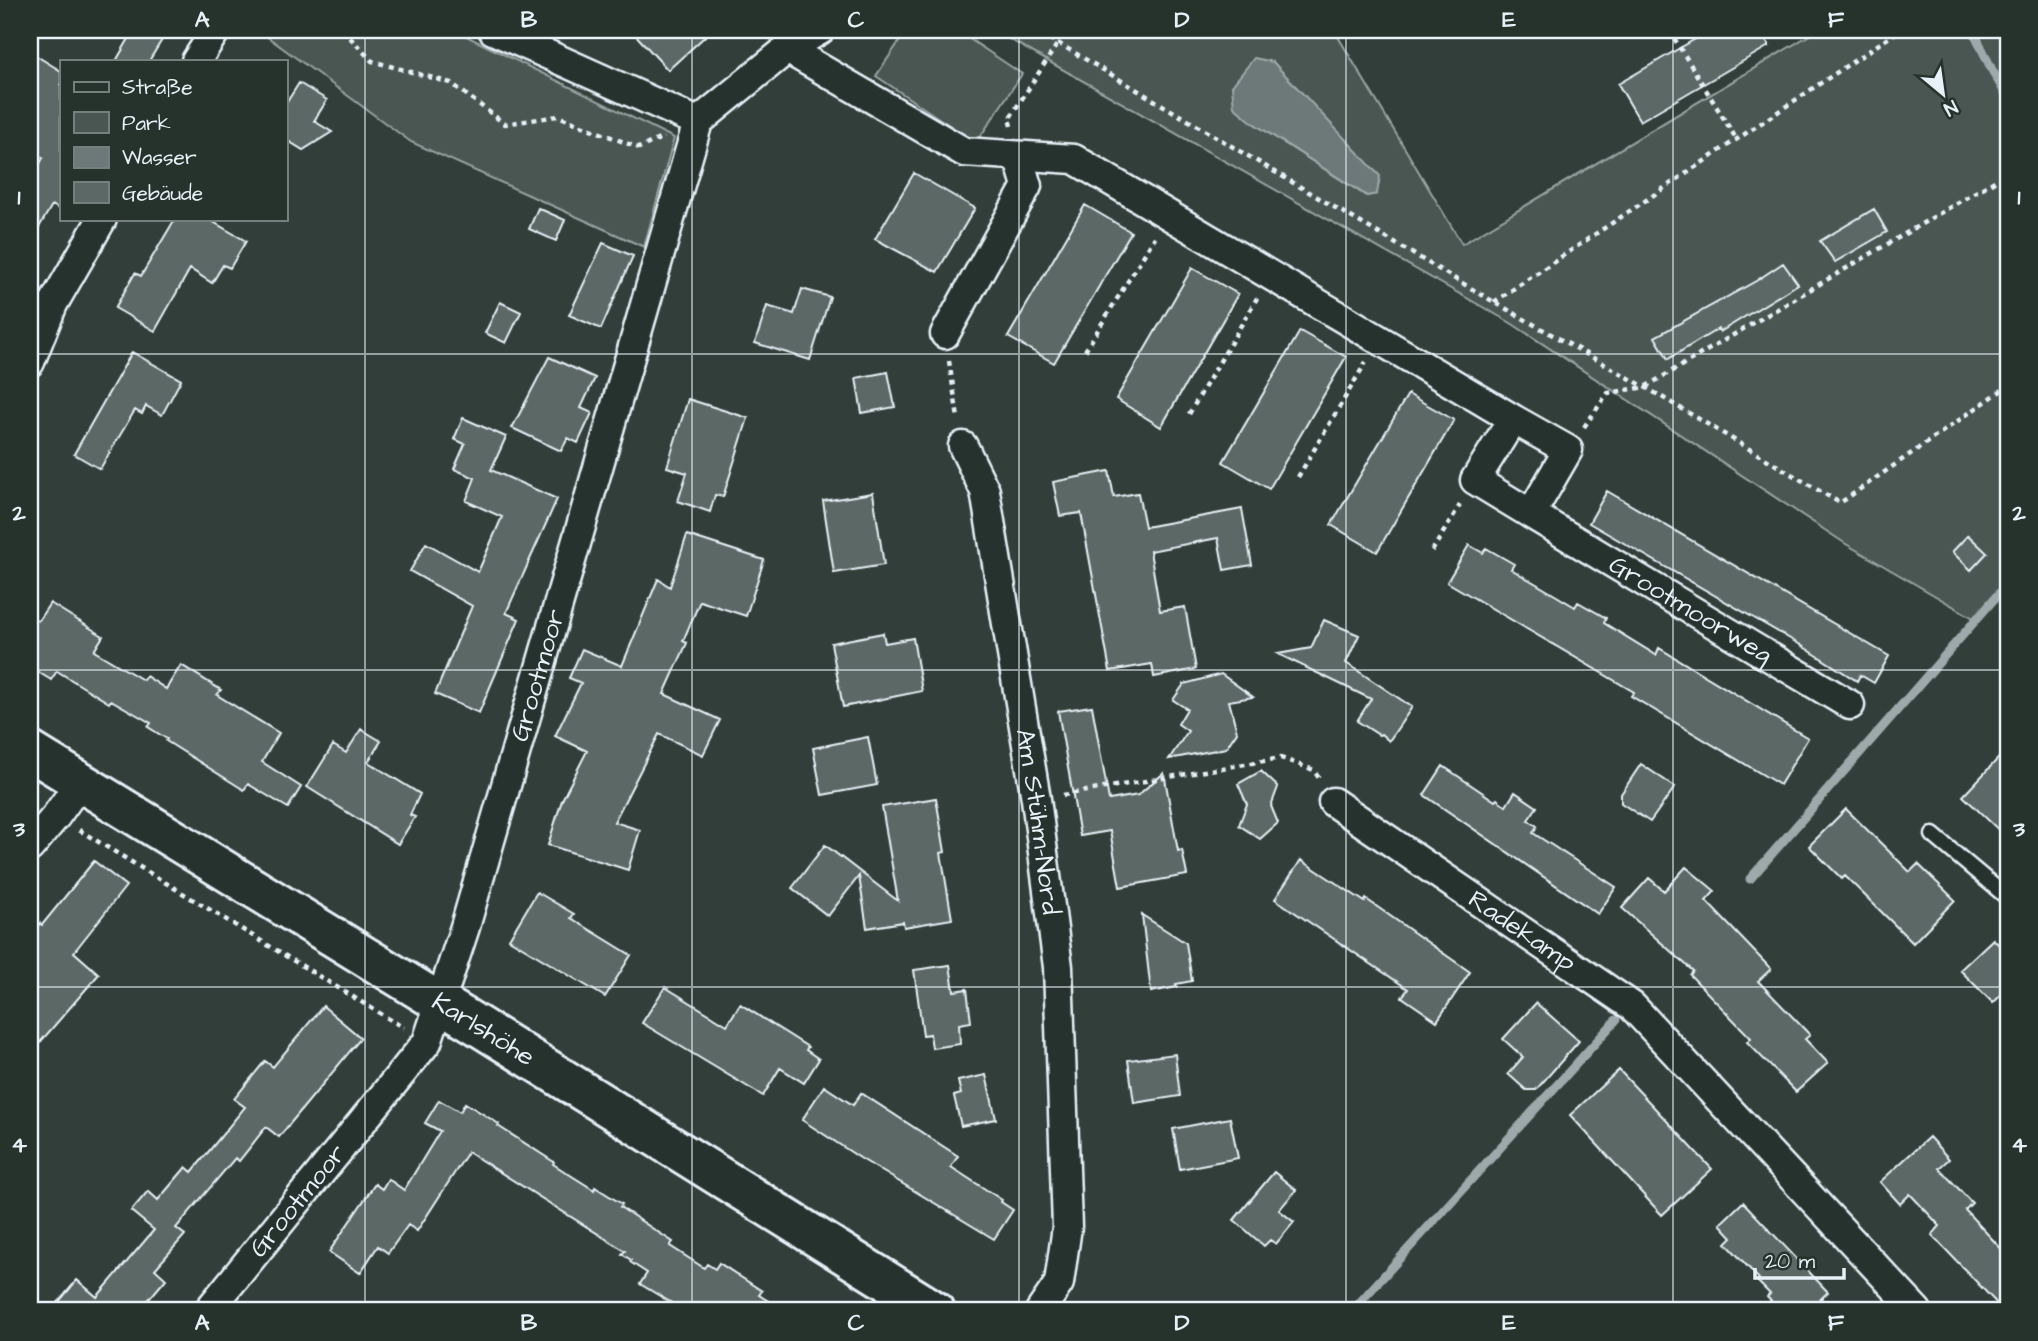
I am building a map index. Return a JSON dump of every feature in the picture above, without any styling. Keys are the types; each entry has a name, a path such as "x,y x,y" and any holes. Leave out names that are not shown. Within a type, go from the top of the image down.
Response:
{"main road":[{"name":"Karlshöhe","path":"30,751 935,1311"}],"street":[{"path":"197,60 216,30"},
{"path":"493,30 698,122 787,48 820,30"},
{"path":"787,48 964,152 1074,159 1568,450 1531,514"},
{"name":"Grootmoor","path":"208,1311 426,1042 441,1004 698,122"},
{"path":"945,334 1027,186 1018,156"},
{"path":"30,362 53,303 101,220"},
{"path":"1475,480 1513,419"},
{"name":"Am Stühm-Nord","path":"962,446 985,491 1036,799 1058,967 1067,1227 1059,1283 1040,1311"},
{"name":"Grootmoorweg","path":"1475,480 1850,705"},
{"path":"30,847 57,816 81,781"},
{"name":"Radekamp","path":"1333,802 1632,1006 1917,1311"}],"lane":[{"path":"1933,835 2008,898"}],"path":[{"path":"343,30 372,61 451,83 505,124 558,116 639,148 698,122"},
{"path":"1031,30 1058,43 1494,302 1645,387 1840,503 2008,386"},
{"path":"1669,30 1737,139"},
{"path":"1494,302 1900,30"},
{"path":"2004,30 2008,38"},
{"path":"1018,156 1009,119 1058,43"},
{"path":"1568,450 1608,393 1645,387 2008,173"},
{"path":"1085,351 1168,215"},
{"path":"1189,414 1270,276"},
{"path":"945,334 962,446"},
{"path":"1298,477 1379,340"},
{"path":"1432,551 1475,480"},
{"path":"1036,799 1281,758 1314,770 1333,802"}],"green space":[{"path":"258,30 454,30 674,138 644,247 411,142"},
{"path":"907,30 956,30 1022,74 976,143 876,76"},
{"path":"993,30 1334,30 1462,244 1818,30 2008,30 2008,584 1977,620 1846,544 1511,323","holes":["1254,59 1273,62 1377,194 1366,196 1253,123 1232,86"]}],"water":[{"path":"1254,58 1273,62 1380,176 1377,194 1367,196 1253,123 1234,107 1232,86"}],"building":[{"path":"134,30 168,30 150,60 117,60"},
{"path":"631,30 712,30 668,70"},
{"path":"1692,30 1760,30 1769,46 1640,121 1618,84 1697,38"},
{"path":"30,52 60,70 60,209 52,205 30,243 30,181 43,158 30,150"},
{"path":"299,83 327,100 314,121 332,132 303,150 287,140 287,102"},
{"path":"914,173 975,208 937,272 875,239"},
{"path":"1085,205 1131,232 1054,363 1008,337"},
{"path":"538,208 565,220 556,241 529,229"},
{"path":"1874,209 1887,232 1835,262 1820,241"},
{"path":"174,220 210,220 246,241 230,268 223,265 212,283 190,269 155,331 115,308 135,273 141,276"},
{"path":"603,243 633,256 601,329 569,315"},
{"path":"1783,263 1798,284 1720,332 1718,329 1668,359 1655,337"},
{"path":"1192,268 1238,294 1161,427 1116,399"},
{"path":"802,289 830,297 810,360 755,343 767,306 794,314"},
{"path":"500,302 521,312 506,343 485,333"},
{"path":"1300,331 1346,357 1269,489 1223,462"},
{"path":"132,352 181,380 162,415 146,406 142,414 135,410 100,469 74,454"},
{"path":"549,357 595,378 581,408 592,413 578,443 568,438 561,451 512,428"},
{"path":"888,372 895,407 862,413 856,378"},
{"path":"1408,394 1454,420 1377,552 1331,525"},
{"path":"688,399 748,418 723,497 715,495 710,512 678,501 687,473 667,467"},
{"path":"463,418 506,437 491,470 557,499 506,613 519,619 479,713 435,694 472,606 410,571 426,543 478,572 502,517 466,501 475,478 454,469 465,444 454,439"},
{"path":"1109,471 1114,497 1138,493 1145,527 1242,509 1252,565 1224,570 1218,538 1150,551 1160,611 1185,607 1196,669 1154,677 1152,664 1110,671 1081,513 1060,516 1053,482"},
{"path":"1607,491 1889,656 1874,683 1860,675 1857,681 1799,644 1589,523"},
{"path":"873,493 884,565 834,573 823,501"},
{"path":"687,535 764,560 746,616 700,601 683,641 687,643 664,694 720,720 703,755 659,734 614,822 640,830 628,870 548,845 562,800 587,751 555,736 581,683 569,678 582,649 622,666 658,579 670,587"},
{"path":"1968,535 1987,553 1971,570 1952,552"},
{"path":"1469,545 1483,553 1486,548 1514,564 1511,569 1575,607 1578,602 1606,618 1604,623 1656,655 1659,648 1808,738 1780,785 1631,696 1634,692 1447,582"},
{"path":"50,603 103,636 94,651 143,680 146,676 166,689 181,665 221,690 217,695 279,733 262,762 301,787 288,808 248,784 244,790 166,741 167,739 148,727 151,723 111,700 109,703 57,671 51,680 30,667 30,616 38,621"},
{"path":"1324,620 1359,635 1346,663 1412,707 1389,741 1357,721 1371,699 1278,654 1311,648"},
{"path":"883,633 885,643 913,638 922,691 843,707 831,643"},
{"path":"1221,674 1253,697 1229,701 1237,732 1226,748 1169,759 1188,731 1178,724 1187,709 1173,700 1184,684"},
{"path":"1092,706 1109,800 1138,795 1164,773 1178,851 1182,850 1187,875 1120,887 1110,831 1080,836 1058,711"},
{"path":"361,729 381,741 368,762 420,794 410,815 415,817 398,844 307,787 333,745 346,753"},
{"path":"868,737 877,785 822,795 813,748"},
{"path":"2008,748 2008,839 1963,796"},
{"path":"1641,764 1675,787 1650,822 1621,803 1621,794"},
{"path":"1443,766 1506,806 1515,792 1537,807 1528,820 1537,826 1533,833 1616,887 1598,914 1424,795"},
{"path":"1261,771 1278,787 1271,806 1278,823 1260,839 1239,825 1247,804 1238,784"},
{"path":"936,798 945,852 941,853 952,919 904,927 903,922 867,928 859,876 828,916 792,888 825,845 898,901 882,807"},
{"path":"1846,809 1910,872 1918,864 1955,900 1913,943 1845,876 1842,879 1809,846"},
{"path":"1301,860 1365,902 1366,899 1470,972 1437,1021 1402,997 1408,989 1275,899"},
{"path":"94,861 126,886 74,952 99,974 30,1054 30,935 40,923 42,925"},
{"path":"1686,867 1715,891 1706,901 1771,969 1758,981 1810,1035 1805,1039 1828,1063 1796,1092 1747,1042 1751,1038 1690,975 1693,971 1622,908 1649,878 1664,891"},
{"path":"537,892 574,914 571,918 631,955 605,997 509,939"},
{"path":"1142,915 1186,943 1192,981 1151,992"},
{"path":"1993,939 2008,954 2008,988 1993,1003 1960,970"},
{"path":"950,965 954,991 967,989 971,1022 959,1024 960,1044 932,1048 930,1034 923,1035 914,970"},
{"path":"665,987 727,1025 740,1004 808,1047 806,1050 819,1059 804,1083 780,1068 763,1096 642,1023"},
{"path":"1536,1003 1579,1041 1536,1090 1526,1090 1508,1074 1523,1057 1503,1039"},
{"path":"323,1006 361,1038 279,1137 266,1127 239,1161 235,1158 176,1228 185,1235 155,1269 166,1279 139,1311 51,1311 77,1280 97,1297 154,1230 131,1211 148,1191 158,1200 186,1167 192,1172 245,1107 234,1099 265,1061 273,1067"},
{"path":"1175,1054 1180,1096 1134,1103 1128,1060"},
{"path":"1619,1070 1712,1169 1662,1215 1570,1115"},
{"path":"986,1075 996,1119 961,1126 954,1096 961,1094 958,1081"},
{"path":"824,1086 853,1105 861,1093 958,1156 951,1167 1013,1210 994,1239 802,1120"},
{"path":"439,1100 460,1112 465,1103 554,1162 553,1164 622,1204 620,1207 673,1242 670,1246 704,1268 707,1264 715,1269 719,1263 762,1291 759,1295 784,1311 685,1311 640,1284 647,1273 622,1254 625,1251 468,1152 417,1231 408,1225 388,1253 378,1246 360,1273 329,1252 375,1184 382,1189 388,1179 404,1190 440,1131 425,1123"},
{"path":"1230,1118 1238,1158 1180,1169 1173,1129"},
{"path":"1929,1137 1949,1159 1939,1168 1972,1203 1965,1210 2008,1256 2008,1311 2004,1311 1932,1235 1940,1226 1910,1194 1900,1204 1880,1182"},
{"path":"1274,1172 1296,1190 1279,1210 1294,1222 1276,1244 1270,1240 1264,1246 1234,1220"},
{"path":"1743,1202 1828,1292 1808,1311 1780,1311 1767,1297 1770,1294 1757,1281 1759,1279 1726,1243 1732,1237 1720,1224"}],"waterway":[{"path":"1973,30 2008,98"},
{"path":"1750,879 2008,583"},
{"path":"1352,1311 1616,1020"}]}
